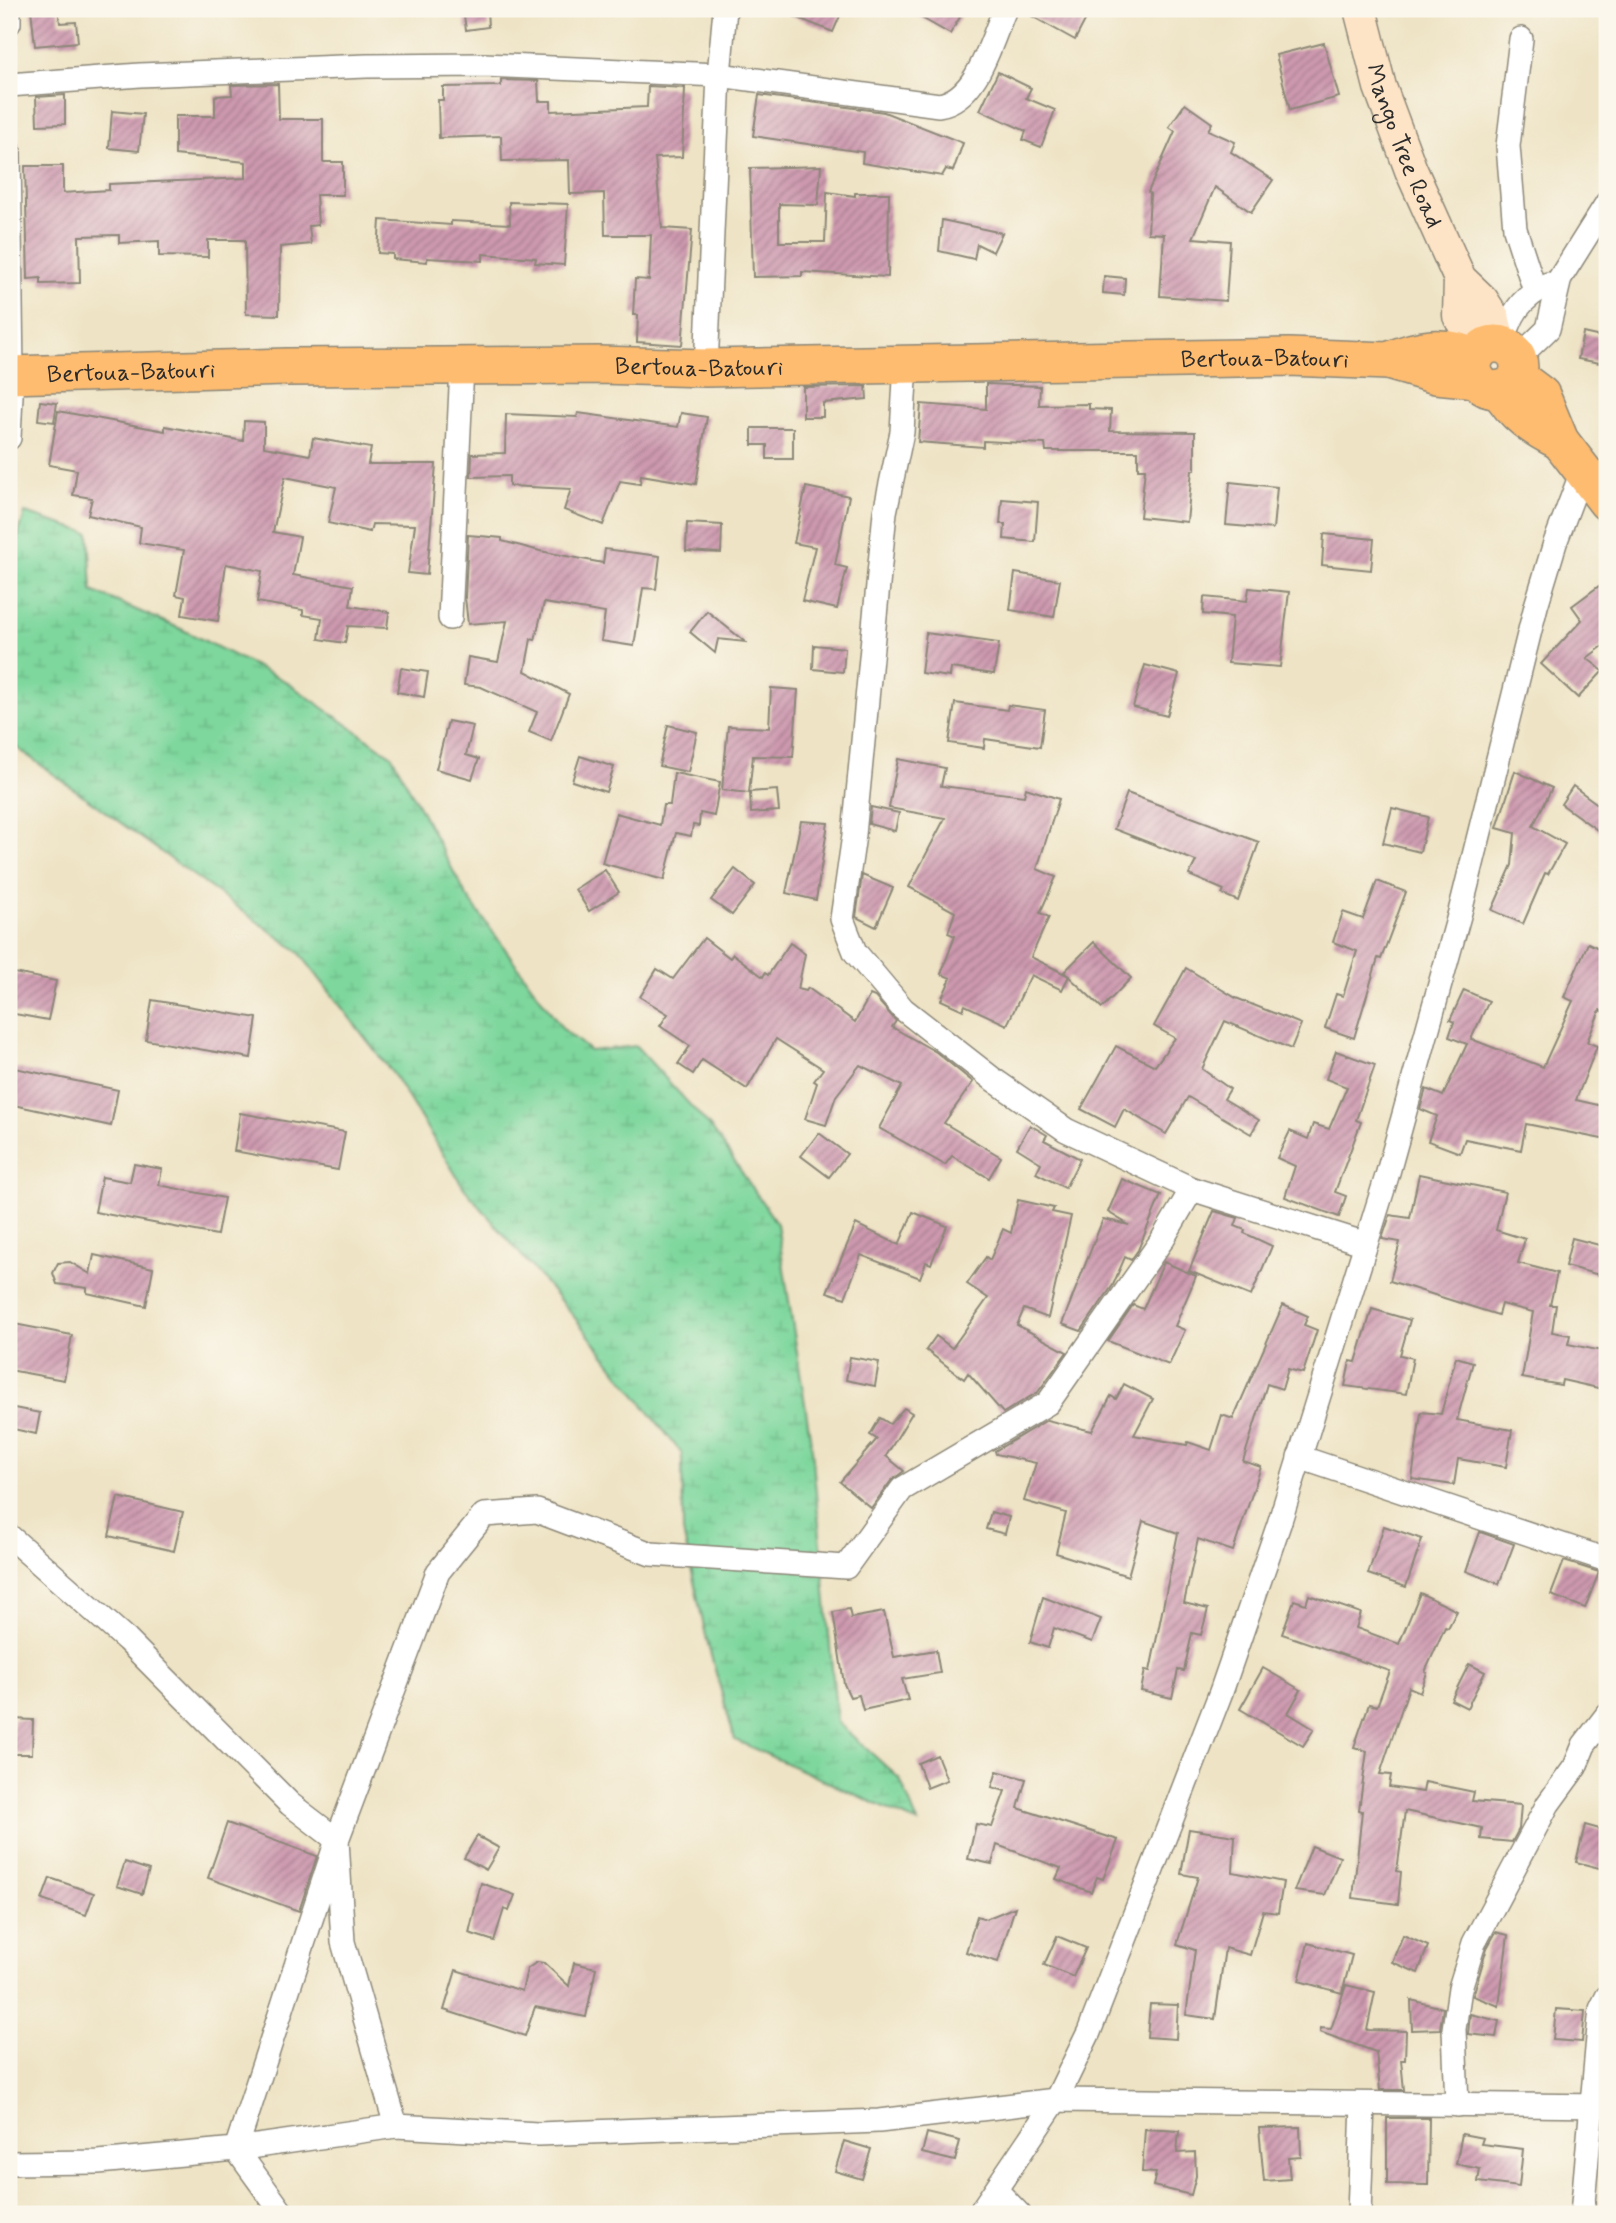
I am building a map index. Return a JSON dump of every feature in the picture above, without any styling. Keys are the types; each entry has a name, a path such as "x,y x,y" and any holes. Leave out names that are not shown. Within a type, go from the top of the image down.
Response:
{"highway":[{"name":"Bertoua-Batouri","path":"10,375 288,367 599,365 706,368 1289,357 1388,361 1410,351 1443,347 1496,363 1541,396 1560,441 1607,502"}],"main road":[{"name":"Mango Tree Road","path":"1360,9 1384,99 1411,170 1460,279 1482,300 1493,317 1496,363"}],"street":[{"path":"9,9 9,23"},
{"path":"706,368 719,75 725,9"},
{"path":"9,85 140,75 367,66 484,65 719,75 926,104 954,103 967,89 980,66 1004,9"},
{"path":"1521,39 1508,146 1516,229 1535,291"},
{"path":"9,152 9,438"},
{"path":"1496,363 1548,329 1560,278 1607,203"},
{"path":"1496,363 1508,324 1522,299 1560,278"},
{"path":"906,363 902,432 885,512 854,835 842,919 855,952 903,1009 994,1080 1066,1129 1192,1189 1366,1244"},
{"path":"450,618 461,367"},
{"path":"979,2214 1056,2100 1114,1971 1221,1692 1366,1244 1460,912 1536,606 1555,542 1583,469"},
{"path":"236,2149 337,1840 438,1572 484,1515 537,1511 652,1554 846,1567 902,1489 1048,1403 1162,1240 1192,1189"},
{"path":"1299,1457 1607,1560"},
{"path":"9,1536 127,1640 290,1804 337,1840 343,1942 396,2126"},
{"path":"1457,2105 1454,2029 1460,1988 1474,1943 1548,1804 1575,1767 1584,1745 1607,1715"},
{"path":"1583,2214 1600,2106 1601,2009 1607,1997"},
{"path":"9,2164 98,2162 236,2149 396,2126 538,2134 879,2121 1056,2100 1600,2106"},
{"path":"1359,2214 1363,2104"},
{"path":"236,2149 283,2214"},
{"path":"996,2190 1019,2214"}],"green space":[{"path":"25,513 89,533 92,591 181,629 285,681 392,756 466,895 563,1029 590,1051 636,1046 713,1130 777,1224 812,1449 837,1722 900,1779 918,1823 735,1740 708,1645 683,1532 682,1454 571,1313 464,1188 394,1075 298,951 9,742 9,567"}],"building":[{"path":"31,9 58,9 60,23 76,22 78,42 35,46"},
{"path":"463,9 487,9 488,27 466,30"},
{"path":"776,9 843,9 833,32"},
{"path":"906,9 946,9 960,17 950,34"},
{"path":"1019,9 1091,9 1075,40"},
{"path":"1324,43 1339,97 1290,110 1276,55"},
{"path":"998,72 1031,88 1026,98 1055,110 1041,147 1023,140 1026,131 980,110"},
{"path":"501,80 538,81 539,101 551,101 551,111 647,107 648,86 685,88 682,157 655,158 662,228 692,230 682,345 637,342 638,315 633,315 635,279 649,280 651,235 605,235 604,193 570,194 569,160 502,161 501,136 439,138 438,100 443,100 443,87 501,86"},
{"path":"278,84 279,119 323,119 323,162 343,162 343,195 316,195 318,225 309,226 311,244 280,247 279,315 246,314 245,240 208,240 208,257 159,256 159,241 119,243 119,235 79,236 80,283 41,284 41,278 28,279 25,166 63,166 63,193 109,190 109,184 246,178 246,162 175,155 175,116 215,116 215,96 232,95 231,85"},
{"path":"65,95 65,124 37,125 36,97"},
{"path":"759,95 884,112 963,143 953,171 946,169 942,176 862,163 863,152 753,136"},
{"path":"1185,104 1212,123 1208,130 1235,142 1231,152 1273,180 1251,212 1215,187 1193,238 1230,241 1226,301 1160,296 1164,234 1148,233 1148,192 1175,131 1169,127"},
{"path":"112,111 143,114 139,151 109,148"},
{"path":"821,166 818,205 779,204 779,242 825,242 827,192 855,196 855,193 889,193 888,277 802,272 802,276 753,277 750,168"},
{"path":"509,202 568,204 564,265 535,263 536,258 483,254 483,261 427,258 427,262 393,259 393,254 378,253 380,220 451,225 451,221 510,224"},
{"path":"942,220 1002,233 993,252 977,244 974,259 939,251"},
{"path":"1104,276 1125,278 1124,295 1103,293"},
{"path":"1583,333 1605,338 1600,363 1578,359"},
{"path":"986,384 1040,386 1039,405 1089,404 1089,409 1111,410 1110,431 1195,432 1195,470 1192,470 1187,522 1140,517 1145,469 1138,469 1138,451 1046,451 1045,444 983,441 983,447 918,442 921,404 986,409"},
{"path":"866,386 867,399 823,403 823,417 803,417 803,387"},
{"path":"40,401 57,403 54,422 38,420"},
{"path":"58,411 165,431 165,426 243,441 244,421 264,422 264,447 310,455 313,438 371,448 368,464 436,464 427,575 408,573 415,525 372,524 370,532 328,523 336,487 285,477 273,532 300,537 293,575 353,586 350,606 389,612 387,628 348,626 345,643 319,639 322,618 303,615 303,610 257,602 262,571 226,564 218,621 182,615 185,597 176,595 184,550 139,543 141,527 88,515 92,498 73,495 77,470 49,465"},
{"path":"578,413 678,427 681,413 707,417 696,484 641,475 640,484 620,481 603,525 564,510 571,489 509,486 509,476 471,477 472,454 505,453 506,414 577,417"},
{"path":"752,428 793,428 793,459 767,459 767,445 752,445"},
{"path":"1230,482 1277,487 1273,529 1226,525"},
{"path":"806,487 849,496 835,565 847,568 837,609 802,601 815,547 794,543"},
{"path":"1002,499 1038,502 1035,542 1004,539 1005,524 1000,524"},
{"path":"687,523 722,525 721,553 686,551"},
{"path":"1324,534 1374,539 1371,570 1322,565"},
{"path":"468,535 502,538 502,541 540,551 603,563 605,549 660,556 656,589 643,588 634,646 601,641 605,613 544,603 535,640 531,639 525,671 569,694 551,741 529,732 537,712 481,687 464,685 468,657 498,662 507,621 468,624 465,597"},
{"path":"1015,573 1060,580 1054,617 1010,610"},
{"path":"1599,586 1607,597 1607,643 1587,658 1603,671 1578,698 1541,664 1582,620 1572,606"},
{"path":"1249,588 1289,592 1280,667 1228,663 1232,617 1203,614 1204,597 1247,601"},
{"path":"707,611 745,642 718,639 715,653 690,632"},
{"path":"926,633 999,643 994,674 951,668 950,677 921,673"},
{"path":"814,645 845,648 843,672 813,669"},
{"path":"1145,665 1179,674 1167,716 1133,707"},
{"path":"401,668 428,672 424,697 397,692"},
{"path":"771,688 798,690 793,757 753,756 749,793 722,790 728,726 769,728"},
{"path":"955,703 1007,710 1008,705 1045,710 1040,747 985,739 984,748 949,743"},
{"path":"448,721 473,726 466,755 479,759 472,779 436,769"},
{"path":"668,725 697,732 688,772 659,766"},
{"path":"580,756 614,767 606,792 572,781"},
{"path":"898,759 945,768 941,786 1024,796 1026,788 1059,799 1037,869 1056,877 1040,913 1049,917 1031,957 1069,976 1062,990 1031,975 1007,1025 965,1005 963,1010 941,1000 951,978 941,974 955,936 948,933 955,912 909,887 945,818 889,808"},
{"path":"1515,771 1552,788 1533,826 1565,844 1548,874 1545,873 1523,924 1492,910 1512,865 1515,833 1497,828"},
{"path":"674,773 720,782 714,816 700,813 699,826 693,825 691,836 676,833 664,880 602,863 616,813 660,825 663,805 670,805"},
{"path":"1573,786 1607,811 1607,837 1561,804"},
{"path":"777,790 779,811 751,813 750,792"},
{"path":"1127,793 1259,842 1238,901 1222,894 1224,890 1189,875 1196,861 1114,829"},
{"path":"871,807 899,813 895,831 869,824"},
{"path":"1392,808 1428,817 1420,852 1383,843"},
{"path":"801,821 828,823 816,900 786,893"},
{"path":"735,869 755,885 732,915 711,900"},
{"path":"605,870 619,892 589,911 575,889"},
{"path":"862,875 893,888 876,927 856,917"},
{"path":"1377,881 1406,892 1381,959 1378,958 1354,1038 1325,1028 1336,994 1343,996 1357,951 1333,942 1343,912 1363,919"},
{"path":"704,938 730,958 733,954 763,977 765,973 768,975 790,943 805,954 798,989 806,991 808,988 855,1022 870,995 875,997 896,1021 892,1027 936,1052 973,1082 944,1123 1001,1157 989,1178 952,1156 945,1165 879,1128 902,1086 860,1065 836,1096 826,1125 805,1119 817,1083 814,1081 823,1069 776,1039 747,1089 702,1060 693,1074 678,1064 690,1046 660,1026 668,1014 640,997 657,969 673,979"},
{"path":"1094,942 1131,978 1102,1008 1064,972"},
{"path":"1588,943 1607,952 1607,1013 1600,1010 1587,1042 1597,1046 1576,1100 1607,1107 1607,1140 1526,1124 1521,1150 1465,1139 1460,1153 1428,1141 1437,1116 1420,1109 1426,1089 1443,1096 1467,1044 1449,1037 1454,1022 1450,1020 1464,990 1489,1001 1471,1039 1543,1067 1573,1001 1564,997"},
{"path":"1186,968 1236,998 1301,1024 1291,1049 1225,1021 1202,1069 1230,1089 1224,1099 1259,1120 1251,1134 1188,1097 1166,1134 1124,1109 1115,1127 1081,1109 1116,1046 1155,1066 1175,1038 1154,1026"},
{"path":"9,972 56,981 48,1020 9,1013"},
{"path":"152,1000 257,1018 251,1058 146,1040"},
{"path":"1336,1051 1375,1065 1356,1120 1361,1122 1335,1192 1346,1196 1339,1217 1285,1197 1295,1166 1277,1158 1290,1131 1308,1139 1313,1124 1329,1129 1347,1087 1326,1079"},
{"path":"15,1068 118,1090 111,1126 9,1104"},
{"path":"240,1113 345,1132 338,1170 234,1151"},
{"path":"1030,1125 1047,1135 1044,1140 1080,1159 1065,1188 1036,1173 1041,1163 1017,1148"},
{"path":"819,1133 847,1154 829,1177 801,1156"},
{"path":"134,1164 162,1169 159,1185 224,1198 217,1235 95,1212 102,1177 130,1182"},
{"path":"1419,1174 1505,1192 1496,1230 1525,1239 1518,1263 1557,1273 1550,1305 1556,1305 1552,1332 1570,1335 1568,1344 1607,1352 1607,1390 1562,1380 1561,1385 1522,1378 1533,1312 1501,1304 1498,1315 1390,1281 1400,1242 1382,1239 1390,1215 1410,1218"},
{"path":"1122,1179 1161,1195 1138,1250 1131,1260 1125,1257 1113,1285 1081,1331 1062,1324 1103,1219 1129,1225 1108,1212"},
{"path":"1018,1200 1054,1208 1052,1212 1071,1216 1048,1318 1024,1309 1017,1325 1067,1352 1038,1392 1003,1413 968,1373 964,1379 926,1350 936,1336 952,1348 988,1298 967,1284 986,1257 990,1260 1003,1229 1011,1233"},
{"path":"1214,1211 1238,1218 1235,1226 1272,1246 1251,1296 1189,1271"},
{"path":"913,1212 947,1226 931,1264 926,1262 920,1278 861,1255 845,1298 827,1292 856,1224 899,1245"},
{"path":"1572,1238 1607,1247 1607,1277 1565,1266"},
{"path":"94,1255 153,1268 146,1306 87,1293 87,1288 57,1284 53,1273 58,1263 70,1262 90,1274"},
{"path":"1164,1262 1196,1276 1175,1326 1185,1330 1169,1365 1108,1341 1133,1305 1143,1309"},
{"path":"1283,1305 1308,1316 1304,1325 1317,1330 1303,1373 1288,1369 1282,1389 1267,1384 1243,1461 1261,1467 1233,1551 1198,1539 1184,1603 1208,1609 1201,1635 1192,1633 1184,1671 1178,1670 1172,1698 1141,1691 1145,1670 1150,1671 1178,1533 1143,1521 1128,1576 1056,1553 1066,1513 1024,1501 1036,1463 996,1454 995,1451 1047,1420 1092,1431 1111,1396 1116,1399 1124,1384 1153,1399 1134,1435 1187,1445 1188,1442 1211,1450 1222,1415 1233,1419"},
{"path":"1372,1309 1410,1320 1400,1355 1413,1358 1406,1394 1345,1386 1350,1361 1356,1362"},
{"path":"9,1323 72,1335 64,1380 9,1370"},
{"path":"850,1357 879,1362 875,1386 846,1380"},
{"path":"1456,1357 1473,1362 1457,1420 1512,1430 1506,1467 1458,1459 1454,1485 1412,1479 1421,1412 1441,1414"},
{"path":"9,1407 40,1413 36,1434 9,1428"},
{"path":"904,1408 912,1413 886,1456 904,1471 891,1481 871,1508 840,1482 877,1439 870,1435 880,1418 890,1424"},
{"path":"118,1497 183,1512 174,1551 109,1536"},
{"path":"991,1512 1009,1517 1005,1534 986,1529"},
{"path":"1384,1526 1422,1539 1406,1587 1368,1574"},
{"path":"1480,1532 1514,1544 1499,1584 1466,1571"},
{"path":"1564,1561 1599,1572 1585,1608 1551,1595"},
{"path":"1420,1593 1457,1611 1448,1628 1445,1627 1425,1672 1427,1673 1420,1692 1409,1687 1380,1774 1391,1775 1389,1787 1423,1792 1425,1782 1474,1792 1472,1801 1521,1805 1519,1829 1512,1842 1481,1839 1482,1828 1405,1811 1397,1871 1401,1872 1398,1904 1353,1898 1362,1811 1359,1810 1367,1751 1354,1747 1369,1704 1377,1706 1390,1671 1282,1634 1294,1600 1306,1604 1309,1595 1361,1613 1356,1628 1399,1644"},
{"path":"1043,1597 1101,1619 1092,1642 1054,1628 1048,1648 1030,1642"},
{"path":"849,1609 851,1618 884,1612 894,1657 936,1650 940,1673 902,1679 908,1700 863,1710 859,1695 850,1697 844,1684 833,1612"},
{"path":"1469,1664 1485,1672 1467,1708 1451,1700"},
{"path":"1263,1668 1301,1690 1288,1713 1314,1729 1303,1746 1240,1709"},
{"path":"13,1719 33,1720 32,1754 12,1754"},
{"path":"937,1755 947,1780 927,1788 918,1763"},
{"path":"997,1771 1026,1779 1018,1808 1118,1840 1103,1879 1097,1877 1091,1892 1056,1879 1061,1868 997,1845 992,1864 968,1859 976,1824 992,1827 1005,1791 992,1787"},
{"path":"227,1823 317,1856 299,1911 208,1878"},
{"path":"1585,1825 1607,1831 1607,1870 1576,1862"},
{"path":"1189,1829 1235,1836 1233,1872 1283,1882 1278,1913 1263,1911 1250,1955 1225,1948 1215,2019 1186,2015 1195,1950 1177,1944 1198,1877 1181,1874"},
{"path":"477,1836 499,1848 486,1870 464,1858"},
{"path":"1312,1846 1340,1857 1325,1895 1294,1891"},
{"path":"125,1862 149,1870 142,1894 117,1886"},
{"path":"50,1878 94,1893 86,1915 42,1900"},
{"path":"481,1883 515,1895 509,1911 504,1909 494,1941 469,1933"},
{"path":"1015,1907 998,1962 966,1952 977,1916 986,1919"},
{"path":"1496,1932 1508,1935 1499,2006 1473,1996 1487,1948"},
{"path":"1403,1935 1428,1946 1418,1973 1392,1962"},
{"path":"1057,1936 1086,1948 1073,1977 1044,1965"},
{"path":"1308,1943 1352,1955 1342,1993 1299,1981"},
{"path":"537,1962 544,1963 569,1986 574,1963 596,1968 586,2017 535,2007 525,2036 444,2010 456,1970 522,1991 527,1969"},
{"path":"1346,1985 1375,1992 1367,2030 1406,2031 1405,2060 1401,2060 1404,2090 1380,2090 1376,2052 1320,2032 1320,2028 1331,2029"},
{"path":"1411,2000 1443,2008 1440,2029 1412,2030"},
{"path":"1150,2004 1178,2005 1176,2039 1147,2037"},
{"path":"1556,2009 1585,2011 1582,2042 1553,2040"},
{"path":"1470,2014 1499,2021 1496,2037 1468,2034"},
{"path":"1387,2118 1429,2118 1428,2185 1387,2184"},
{"path":"1300,2127 1301,2157 1288,2158 1290,2179 1264,2181 1259,2128"},
{"path":"1145,2129 1179,2131 1177,2153 1195,2152 1196,2176 1191,2195 1153,2186 1156,2173 1142,2172"},
{"path":"927,2133 960,2141 955,2161 922,2153"},
{"path":"1462,2134 1483,2138 1481,2144 1523,2149 1519,2187 1478,2182 1480,2169 1456,2164"},
{"path":"844,2141 871,2149 862,2179 835,2171"}]}
